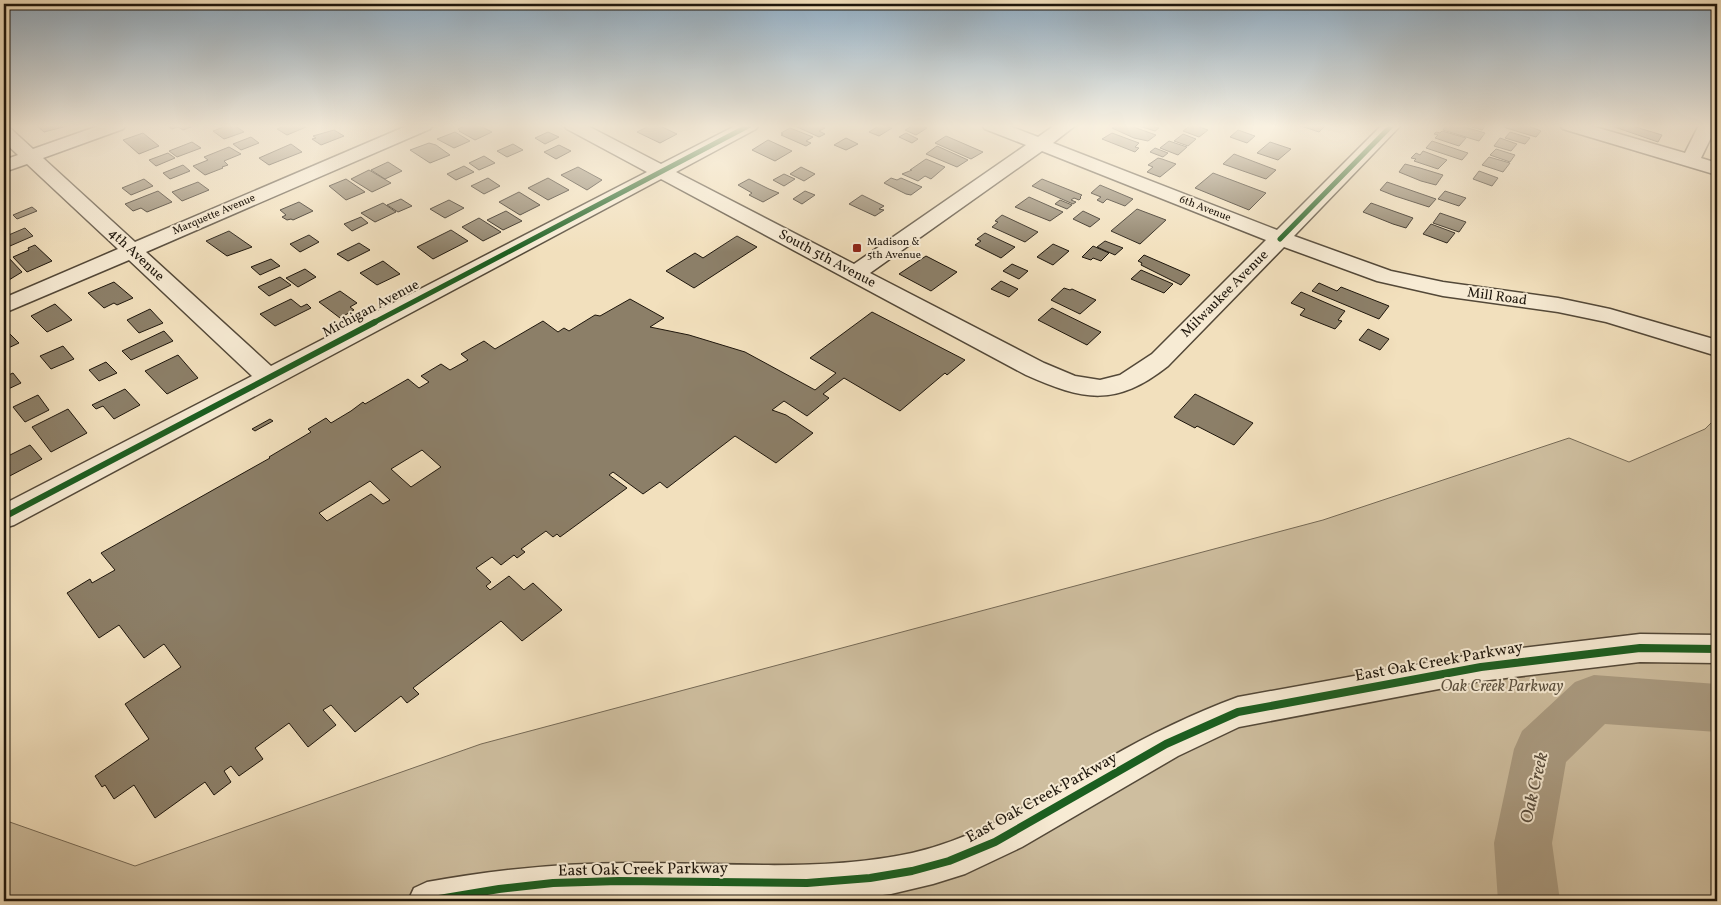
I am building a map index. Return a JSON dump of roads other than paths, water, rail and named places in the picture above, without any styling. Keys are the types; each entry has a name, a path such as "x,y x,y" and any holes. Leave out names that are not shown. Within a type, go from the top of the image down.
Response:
{"street":[{"name":"4th Avenue","path":"42,167 268,377"},
{"name":"Marquette Avenue","path":"4,306 326,167"},
{"name":"South 5th Avenue","path":"653,167 1035,369 1082,388"},
{"name":"Michigan Avenue","path":"4,517 671,167"},
{"path":"854,274 1006,167"},
{"name":"6th Avenue","path":"1098,167 1280,239"},
{"name":"Milwaukee Avenue","path":"1082,388 1108,388 1129,382 1146,372 1226,295 1351,167"},
{"name":"Mill Road","path":"1280,239 1328,258 1412,283 1452,291 1574,308 1651,327 1717,348"},
{"name":"East Oak Creek Parkway","path":"427,901 474,893 571,882 827,883 899,874 962,857 1016,832 1172,742 1206,724 1238,712 1481,667 1640,648 1717,649"}],"waterway":[{"name":"Oak Creek","path":"1529,901 1523,843 1541,749 1594,699 1717,708"}],"place":[{"name":"Madison & 5th Avenue","path":"857,248"}],"park label":[{"name":"Oak Creek Parkway","path":"1502,687"}]}
